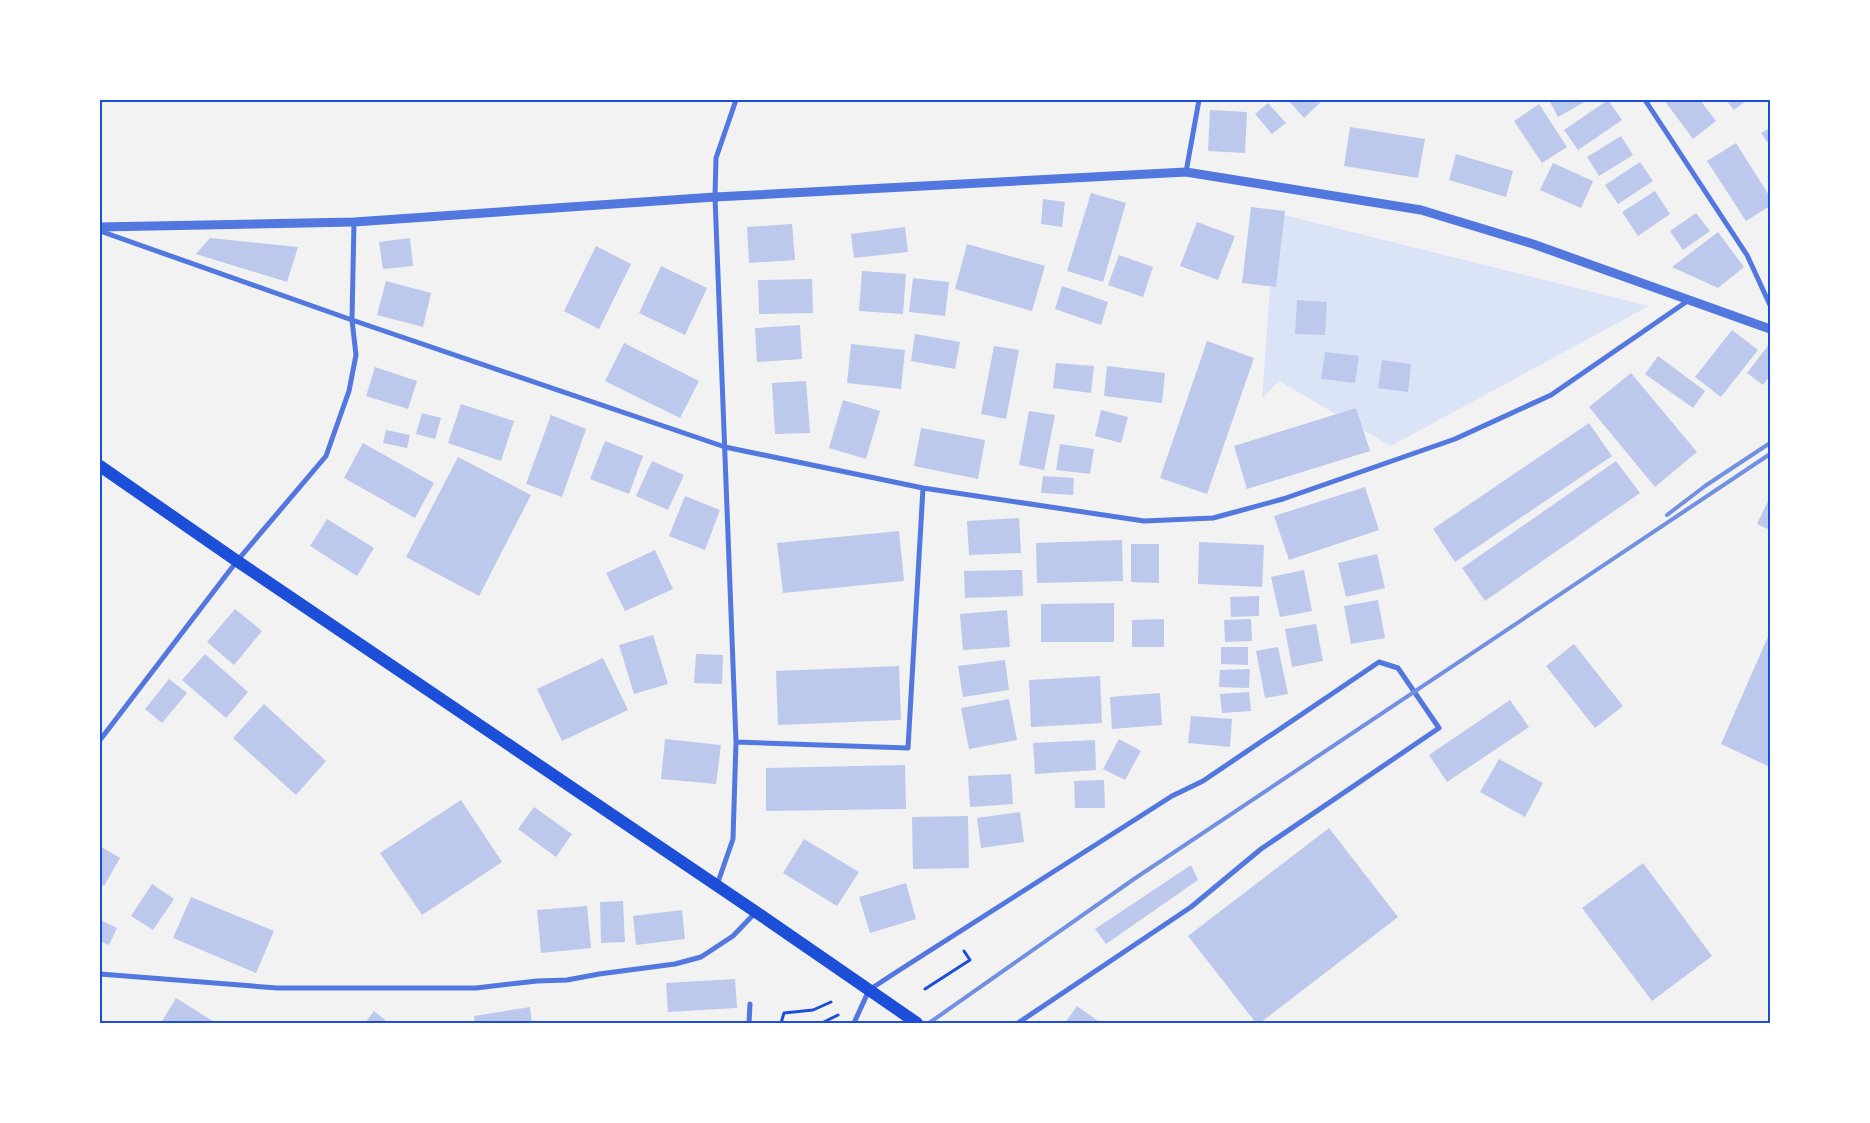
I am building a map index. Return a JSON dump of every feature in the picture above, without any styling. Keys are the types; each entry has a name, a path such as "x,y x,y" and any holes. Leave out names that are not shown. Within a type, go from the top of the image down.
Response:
{"main road":[{"path":"100,466 917,1023"}],"street":[{"path":"717,886 733,839 736,742 715,198 716,158 736,100"},
{"path":"1186,172 1199,100"},
{"path":"1644,100 1747,255 1770,305"},
{"path":"100,226 354,222 715,198 1186,172 1421,210 1533,244 1770,329"},
{"path":"100,740 237,561 326,456 350,391 356,355 352,320 354,222"},
{"path":"100,230 352,320 725,447 923,488 1144,521 1213,518 1283,498 1455,439 1551,395 1690,300"},
{"path":"736,742 908,748 923,488"},
{"path":"854,1023 869,990 1172,796 1203,781 1379,662 1398,668 1439,728 1261,849 1191,907 1018,1023"},
{"path":"100,974 276,988 476,988 537,981 567,980 675,964 701,957 733,936 756,912"},
{"path":"749,1023 750,1004"}],"path":[{"path":"925,989 970,960 963,949 955,954"},
{"path":"781,1023 784,1013 813,1010 831,1002"}],"shaded area":[{"path":"1284,215 1649,306 1391,446 1279,381 1262,399 1270,286"}],"building":[{"path":"1288,100 1323,100 1304,118"},
{"path":"1549,100 1588,100 1558,117"},
{"path":"1608,100 1622,120 1578,150 1564,130"},
{"path":"1664,100 1700,100 1716,121 1693,139"},
{"path":"1726,100 1747,100 1734,110"},
{"path":"1268,103 1286,123 1272,134 1255,114"},
{"path":"1539,104 1567,147 1542,163 1514,121"},
{"path":"1210,110 1247,112 1245,153 1208,151"},
{"path":"1350,127 1425,139 1418,178 1344,166"},
{"path":"1770,128 1770,146 1761,133"},
{"path":"1621,136 1633,155 1599,176 1587,157"},
{"path":"1736,143 1770,197 1770,206 1746,221 1707,161"},
{"path":"1456,154 1513,171 1506,197 1449,180"},
{"path":"1640,162 1653,181 1618,204 1605,185"},
{"path":"1553,163 1593,181 1581,208 1540,190"},
{"path":"1655,191 1670,214 1638,236 1622,212"},
{"path":"1091,193 1126,203 1103,282 1067,271"},
{"path":"1043,199 1065,202 1062,227 1041,224"},
{"path":"1251,207 1285,211 1276,287 1242,283"},
{"path":"1696,213 1710,231 1683,250 1670,231"},
{"path":"1197,222 1235,236 1218,280 1180,266"},
{"path":"792,224 795,260 749,263 747,227"},
{"path":"905,227 908,252 854,258 851,234"},
{"path":"1718,232 1744,267 1718,288 1672,267"},
{"path":"210,238 298,247 287,282 196,254"},
{"path":"410,238 413,266 383,269 379,242"},
{"path":"967,244 1045,266 1032,311 955,289"},
{"path":"596,246 631,264 599,329 564,311"},
{"path":"1119,255 1153,267 1143,297 1108,285"},
{"path":"661,266 707,288 685,335 639,313"},
{"path":"862,271 906,274 903,314 859,311"},
{"path":"913,278 949,282 945,316 909,312"},
{"path":"812,279 813,313 759,314 758,280"},
{"path":"386,281 431,293 423,327 377,315"},
{"path":"1062,286 1108,302 1101,325 1055,309"},
{"path":"1297,300 1327,302 1325,335 1295,334"},
{"path":"800,325 802,359 757,362 755,328"},
{"path":"1732,330 1758,350 1721,397 1695,377"},
{"path":"915,334 960,342 955,369 911,361"},
{"path":"1207,341 1254,358 1207,494 1160,478"},
{"path":"624,343 699,381 680,418 605,381"},
{"path":"1770,343 1770,376 1763,385 1747,373"},
{"path":"851,344 905,350 901,389 847,383"},
{"path":"994,346 1019,350 1006,419 981,414"},
{"path":"1325,352 1359,356 1355,383 1321,379"},
{"path":"1658,356 1705,391 1693,408 1645,374"},
{"path":"1382,360 1411,364 1408,392 1378,388"},
{"path":"1056,363 1094,366 1091,393 1053,388"},
{"path":"1107,366 1165,373 1162,403 1104,396"},
{"path":"375,367 417,381 408,409 366,396"},
{"path":"1631,373 1697,452 1655,487 1589,407"},
{"path":"806,381 810,433 775,434 772,383"},
{"path":"843,400 880,411 866,459 829,448"},
{"path":"461,404 514,421 501,461 448,443"},
{"path":"1356,408 1370,451 1247,489 1234,446"},
{"path":"1101,410 1128,417 1121,443 1095,436"},
{"path":"1029,411 1055,415 1044,470 1019,465"},
{"path":"422,413 441,418 435,439 416,434"},
{"path":"551,415 586,429 562,497 526,484"},
{"path":"1589,423 1612,456 1455,562 1433,529"},
{"path":"921,428 985,440 978,479 914,466"},
{"path":"386,430 410,435 407,448 383,443"},
{"path":"605,441 643,456 629,494 590,479"},
{"path":"363,443 434,483 415,518 344,478"},
{"path":"1060,444 1094,449 1090,474 1056,470"},
{"path":"458,457 531,495 479,596 406,557"},
{"path":"652,461 684,475 668,510 636,496"},
{"path":"1616,461 1640,493 1485,601 1462,568"},
{"path":"1043,476 1074,478 1073,495 1041,493"},
{"path":"1365,487 1379,530 1289,560 1274,516"},
{"path":"685,496 720,510 705,550 669,536"},
{"path":"1770,497 1770,530 1757,524"},
{"path":"1019,518 1021,553 969,555 967,521"},
{"path":"327,519 374,548 357,576 310,546"},
{"path":"899,531 904,581 783,593 777,543"},
{"path":"1122,540 1123,581 1037,583 1036,543"},
{"path":"1199,542 1264,545 1262,587 1198,584"},
{"path":"1131,544 1159,544 1159,583 1131,582"},
{"path":"655,550 673,589 625,611 606,573"},
{"path":"1377,554 1385,588 1346,597 1338,563"},
{"path":"1022,570 1023,596 965,598 964,571"},
{"path":"1304,570 1312,611 1280,617 1271,577"},
{"path":"1259,596 1259,616 1231,617 1230,597"},
{"path":"1378,600 1385,638 1351,644 1344,606"},
{"path":"1114,603 1114,642 1041,642 1041,604"},
{"path":"235,609 262,631 234,665 207,642"},
{"path":"1007,610 1010,647 963,650 960,614"},
{"path":"1164,619 1164,647 1132,647 1132,620"},
{"path":"1251,619 1252,641 1225,642 1224,620"},
{"path":"1316,624 1323,661 1292,667 1285,629"},
{"path":"1770,632 1770,767 1721,744"},
{"path":"653,635 668,684 634,694 619,645"},
{"path":"1574,644 1623,706 1595,728 1546,666"},
{"path":"1221,647 1248,647 1248,665 1221,664"},
{"path":"1278,647 1288,694 1265,698 1256,651"},
{"path":"205,654 248,692 226,718 182,680"},
{"path":"696,654 723,655 722,684 694,683"},
{"path":"603,658 628,710 562,741 537,689"},
{"path":"1005,660 1009,690 963,697 958,666"},
{"path":"899,666 901,720 778,725 776,671"},
{"path":"1250,669 1249,688 1219,687 1220,670"},
{"path":"1100,676 1102,723 1031,727 1029,680"},
{"path":"169,679 187,693 162,723 145,709"},
{"path":"1249,692 1251,711 1222,713 1220,694"},
{"path":"1160,693 1162,725 1112,729 1110,697"},
{"path":"1009,699 1017,740 969,749 961,708"},
{"path":"1510,700 1529,727 1447,782 1429,755"},
{"path":"264,704 326,761 296,795 233,738"},
{"path":"1191,716 1232,719 1230,747 1188,743"},
{"path":"665,739 721,745 716,784 661,779"},
{"path":"1119,739 1141,751 1125,780 1103,769"},
{"path":"1095,740 1096,770 1035,774 1033,743"},
{"path":"1499,759 1543,783 1525,817 1480,792"},
{"path":"905,765 906,809 766,811 766,768"},
{"path":"1011,774 1013,804 970,807 968,776"},
{"path":"1104,780 1105,808 1075,808 1074,781"},
{"path":"461,800 502,862 422,915 380,853"},
{"path":"534,807 572,834 556,857 518,829"},
{"path":"1020,812 1024,842 981,848 977,818"},
{"path":"968,816 969,868 913,869 912,817"},
{"path":"1329,828 1398,917 1260,1023 1256,1023 1188,936"},
{"path":"804,839 859,872 837,906 783,873"},
{"path":"100,846 120,858 104,886 100,883"},
{"path":"1643,863 1712,956 1652,1001 1582,908"},
{"path":"1191,865 1198,880 1106,944 1095,929"},
{"path":"906,883 916,919 870,933 859,897"},
{"path":"152,884 174,899 153,930 131,916"},
{"path":"191,897 274,931 256,973 173,938"},
{"path":"623,901 625,942 601,943 600,902"},
{"path":"587,906 591,948 541,953 537,910"},
{"path":"682,910 685,939 636,945 633,916"},
{"path":"100,920 117,928 109,945 100,941"},
{"path":"735,979 737,1008 668,1012 666,983"},
{"path":"176,998 216,1023 161,1023"},
{"path":"1077,1006 1101,1023 1065,1023"},
{"path":"530,1007 532,1023 475,1023 474,1016"},
{"path":"374,1011 389,1023 365,1023"}],"railway":[{"path":"1667,515 1705,486 1770,443"},
{"path":"929,1023 1134,879 1770,454"}]}
